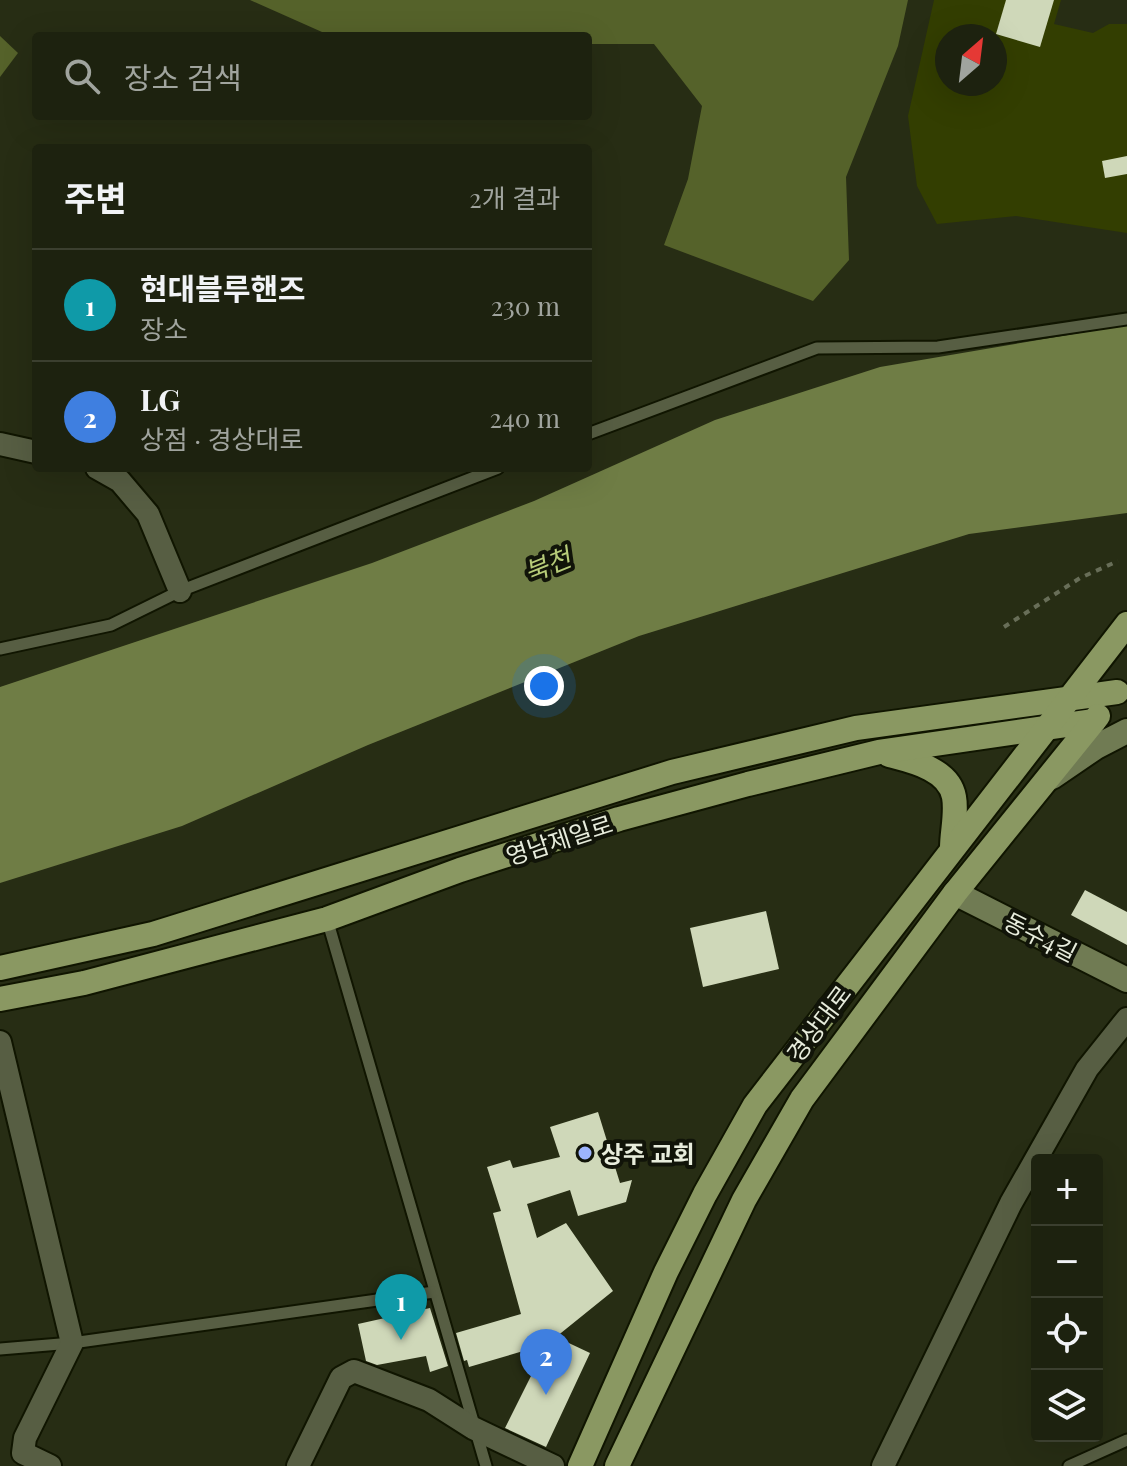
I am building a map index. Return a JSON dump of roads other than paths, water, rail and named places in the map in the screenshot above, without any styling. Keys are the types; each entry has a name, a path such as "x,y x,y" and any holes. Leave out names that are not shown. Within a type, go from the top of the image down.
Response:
{"main road":[{"name":"경상대로","path":"580,1466 666,1272 755,1105 1127,624"},
{"name":"경상대로","path":"617,1466 744,1200 802,1099 955,893 1124,687"},
{"name":"영남제일로","path":"0,968 153,934 672,772 856,728 1070,698 1124,687"},
{"name":"영남제일로","path":"0,999 84,983 327,919 460,870 619,819 879,752 1094,721"},
{"path":"879,752 930,769 947,780 954,797 952,848"}],"street":[{"path":"0,444 32,451"},
{"path":"104,472 120,481 148,514 180,591"},
{"name":"영남제일로","path":"1094,721 1127,716"},
{"path":"1047,780 1096,747 1127,731"},
{"name":"동수4길","path":"955,893 1127,980"},
{"path":"883,1466 1011,1203 1087,1069 1127,1019"},
{"path":"0,1042 72,1343 25,1438 23,1453 50,1466"},
{"path":"298,1466 341,1378 354,1371 429,1400 473,1428 553,1466"}],"lane":[{"path":"592,432 817,348 938,347 1127,319"},
{"path":"0,649 111,625 180,591 488,472"},
{"path":"327,919 486,1466"},
{"path":"0,1349 72,1343 434,1292"},
{"path":"1069,1466 1127,1440"}],"water":[{"name":"북천","path":"1127,325 1127,513 969,534 639,636 368,745 182,826 0,883 0,687 372,563 534,501 715,420 880,367"}],"place":[{"name":"상주 교회","path":"585,1153"},
{"name":"현대블루핸즈","path":"401,1340"},
{"name":"LG","path":"546,1395"}]}
